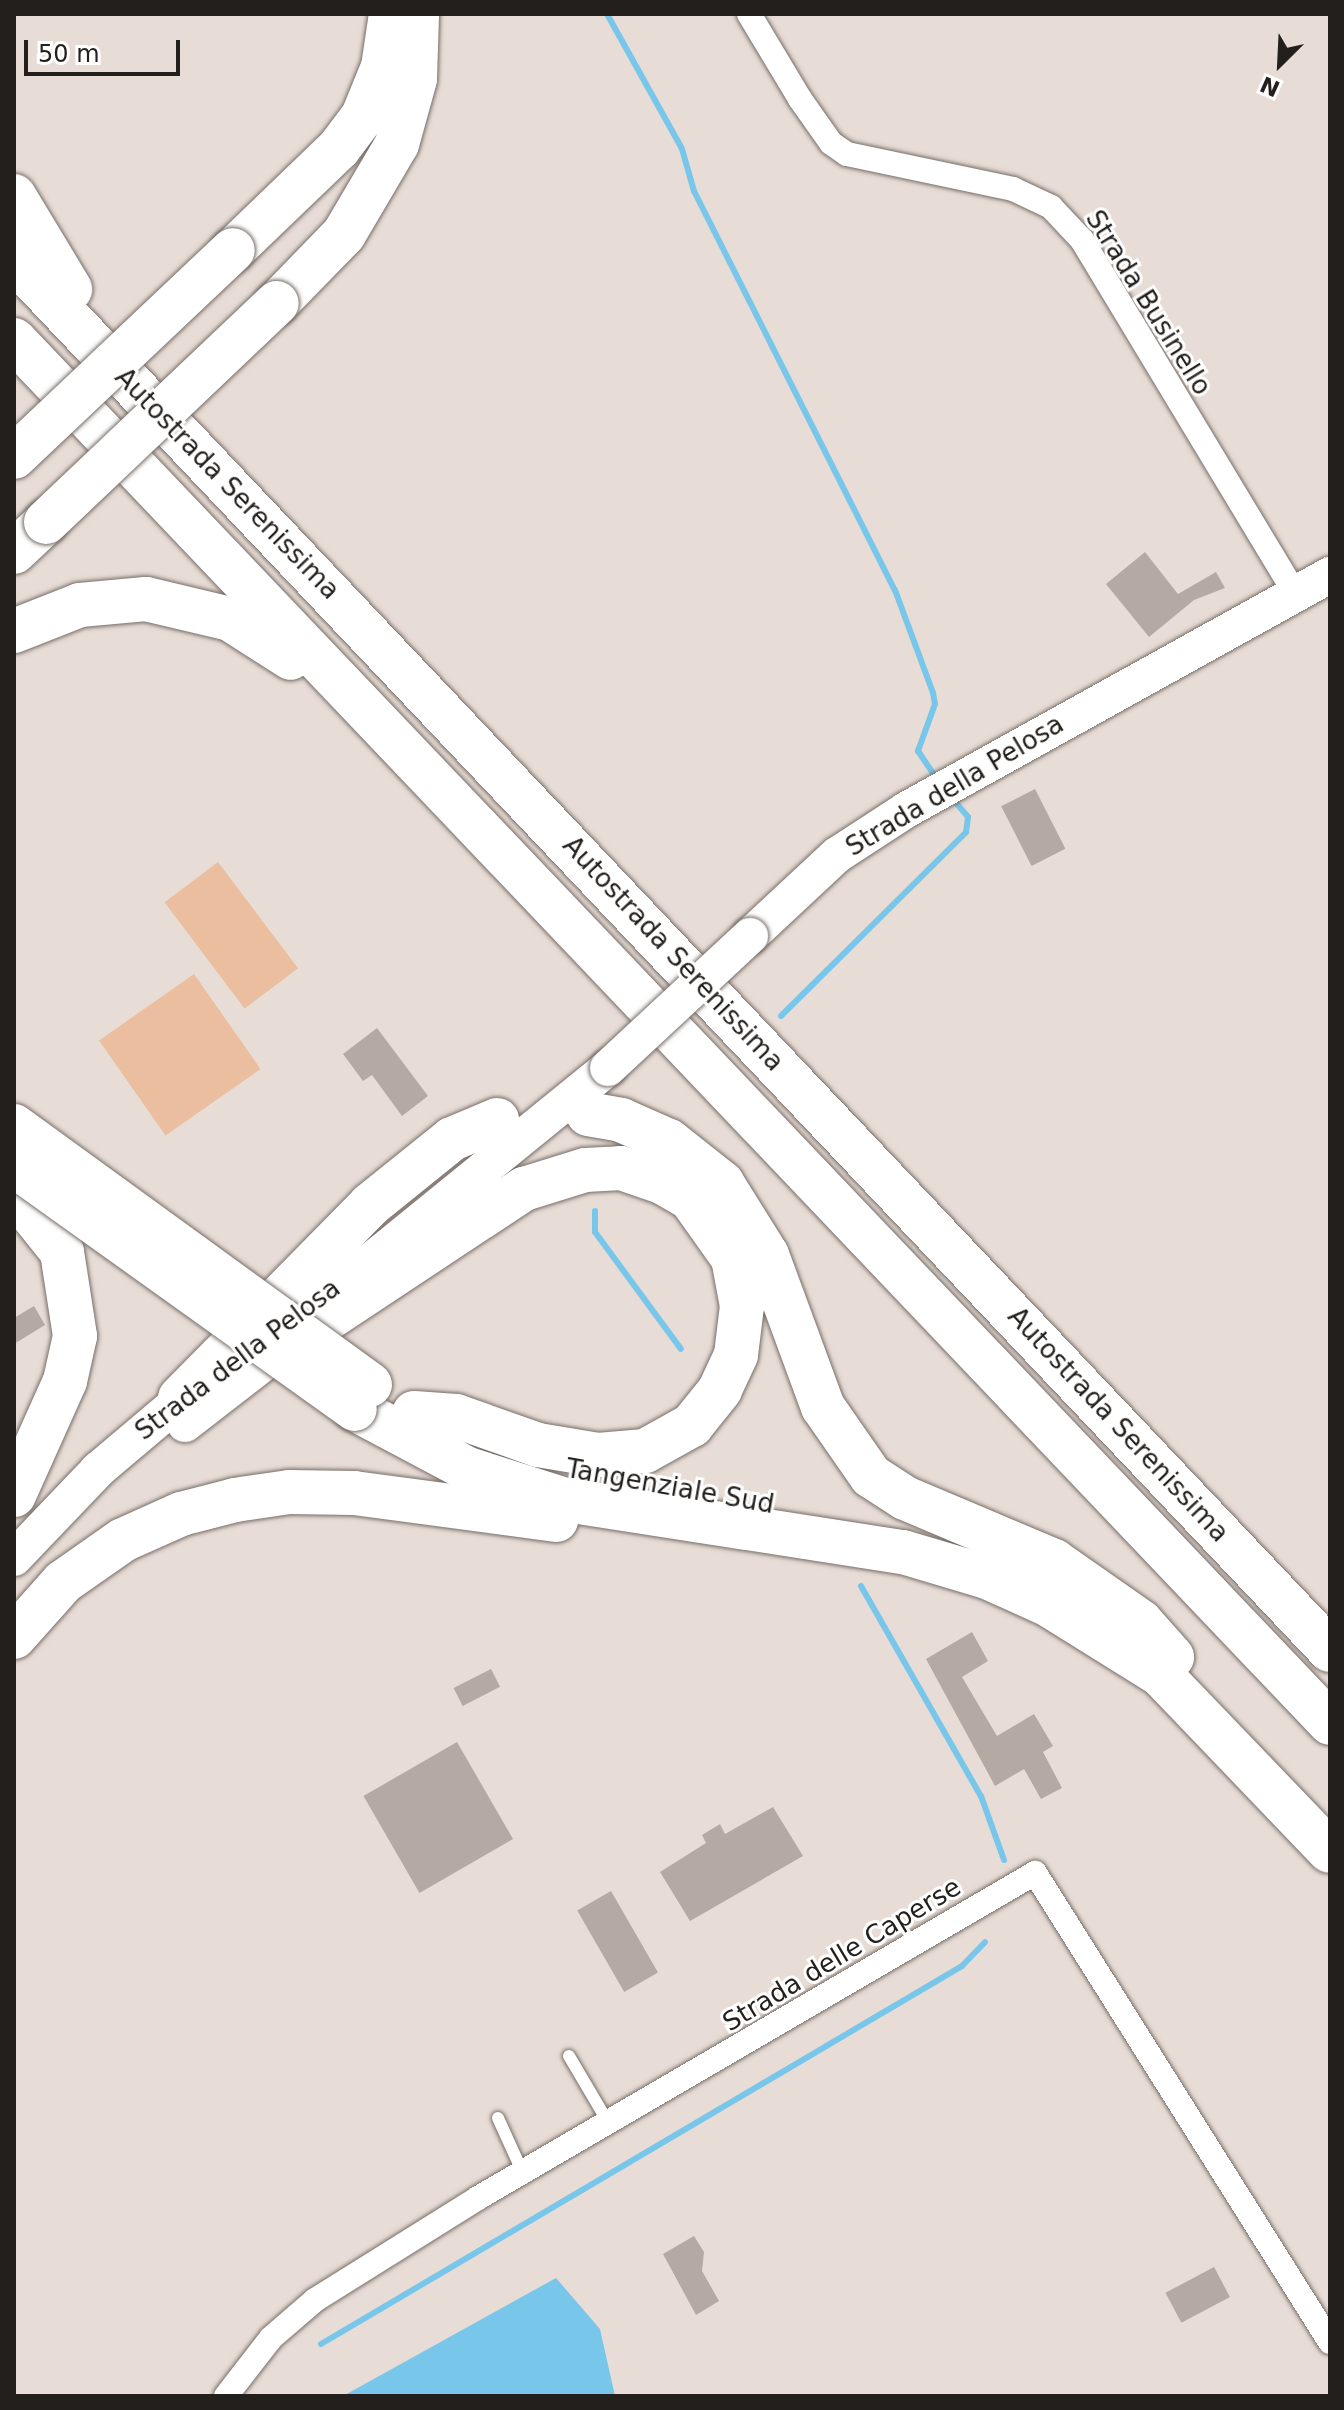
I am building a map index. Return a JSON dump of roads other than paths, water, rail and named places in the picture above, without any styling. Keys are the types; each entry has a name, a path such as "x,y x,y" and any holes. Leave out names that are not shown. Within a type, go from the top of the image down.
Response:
{"highway":[{"path":"14,457 339,148 363,116 383,67 391,14"},
{"path":"14,552 277,303 344,234 397,144 415,79 417,14"},
{"path":"14,196 48,259 78,299 679,960"},
{"name":"Autostrada Serenissima","path":"14,260 1330,1650"},
{"name":"Autostrada Serenissima","path":"14,340 1330,1723"},
{"path":"14,631 80,605 146,599 210,611 266,638 733,1097"},
{"path":"588,1114 621,1120 669,1141 722,1183 767,1255 823,1407 871,1476 914,1502 1054,1561 1141,1622 1172,1657"},
{"path":"180,1398 370,1205 452,1139 497,1120"},
{"name":"Tangenziale Sud","path":"14,1126 362,1397 414,1413 511,1455 603,1480 846,1514 944,1535 1053,1579 1172,1657 1330,1813"},
{"name":"Tangenziale Sud","path":"14,1165 468,1469 566,1500 839,1539 987,1577 1049,1605 1160,1674 1330,1851"},
{"path":"285,1347 524,1189 585,1170 621,1168 662,1182 691,1199 733,1258 742,1306 736,1355 720,1390 692,1425 657,1446 598,1455 538,1445 456,1416 414,1413"},
{"path":"14,1192 62,1252 73,1297 75,1336 47,1427 14,1495"},
{"path":"14,1637 63,1582 123,1540 181,1514 289,1492 431,1502 694,1539 839,1539"}],"street":[{"name":"Strada Businello","path":"749,14 800,99 831,143 847,154 1013,189 1051,207 1082,240 1296,595"},
{"name":"Strada della Pelosa","path":"14,1558 48,1518 180,1398 363,1267 608,1068 837,855 906,810 1330,575"},
{"name":"Strada della Pelosa","path":"285,1347 363,1267"},
{"path":"14,1585 73,1518 285,1347"},
{"name":"Strada delle Caperse","path":"226,2396 271,2338 315,2300 523,2173 1035,1873 1330,2342"}],"lane":[{"path":"569,2056 609,2124"},
{"path":"498,2118 523,2173"}],"water":[{"path":"556,2278 600,2329 615,2396 343,2396"}],"waterway":[{"path":"607,14 682,149 694,191 895,590 933,693 935,704 918,751 936,778"},
{"path":"781,1016 966,832 968,817 953,799"},
{"path":"595,1211 595,1232 681,1349"},
{"path":"861,1586 981,1796 1004,1860"},
{"path":"321,2344 962,1966 985,1942"}]}
